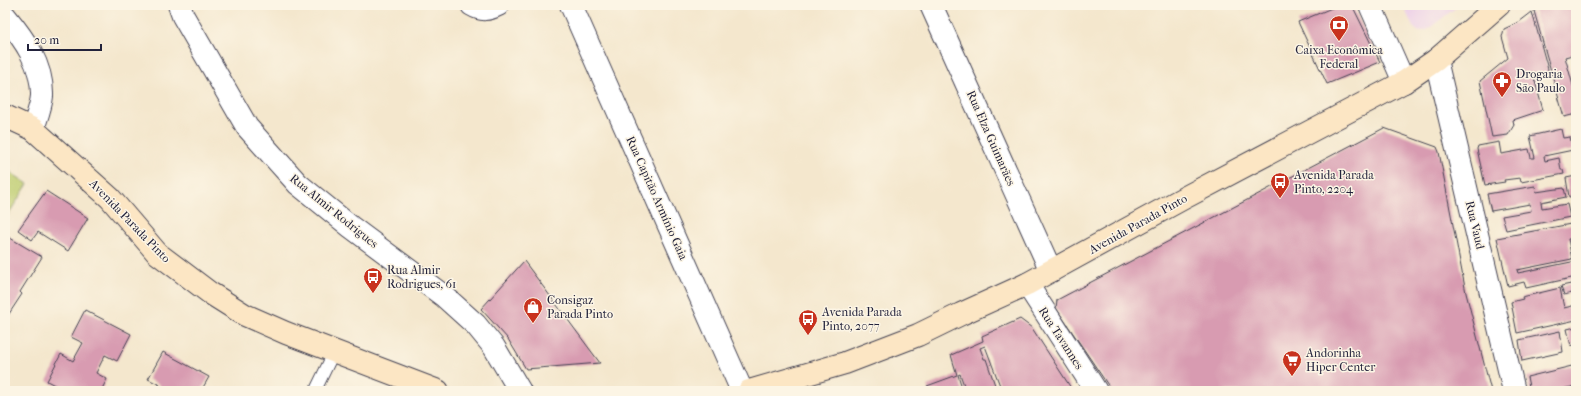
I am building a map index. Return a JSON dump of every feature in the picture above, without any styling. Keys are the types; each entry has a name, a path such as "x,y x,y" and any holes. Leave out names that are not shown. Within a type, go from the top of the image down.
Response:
{"main road":[{"name":"Avenida Parada Pinto","path":"749,391 845,363 918,335 1051,272 1182,199 1404,82 1436,60 1499,5"},
{"name":"Avenida Parada Pinto","path":"5,116 33,129 110,198 157,253 200,287 245,315 334,352 404,385 433,390"}],"street":[{"name":"Rua Almir Rodrigues","path":"179,5 183,16 206,57 252,133 298,184 350,226 445,297 476,325 494,347 520,391"},
{"path":"472,5 484,10 498,5"},
{"name":"Rua Capitão Armínio Gaia","path":"571,5 742,391"},
{"name":"Rua Elza Guimarães","path":"931,5 1051,272"},
{"path":"1370,5 1404,82"},
{"path":"5,16 22,37 36,62 41,80 42,97 33,129"},
{"name":"Rua Vaud","path":"1436,60 1514,391"},
{"name":"Rua Tavannes","path":"1027,284 1096,391"}],"lane":[{"path":"315,391 334,352"}],"shaded area":[{"path":"1403,5 1459,5 1427,30 1419,32 1413,27"}],"green space":[{"path":"10,172 28,184 5,219 5,179"}],"building":[{"name":"Caixa Econômica Federal","path":"1339,5 1352,5 1380,62 1327,84 1298,22"},
{"path":"1542,5 1576,5 1576,54 1565,57 1576,96 1576,114 1564,117 1534,11"},
{"path":"1532,12 1549,73 1534,78 1543,110 1513,120 1514,125 1508,135 1492,137 1480,81 1508,58 1502,37 1504,29 1519,22"},
{"path":"1384,128 1437,147 1466,293 1491,391 1112,391 1056,308 1057,300"},
{"path":"1561,129 1563,138 1570,137 1573,150 1544,156 1545,161 1559,158 1561,170 1563,170 1564,174 1521,182 1520,178 1504,180 1505,182 1485,185 1477,149 1478,146 1499,142 1501,154 1529,149 1531,158 1535,158 1530,136"},
{"path":"1576,176 1576,196 1569,197 1566,178"},
{"path":"1535,186 1536,192 1564,188 1566,197 1541,202 1542,208 1567,204 1570,217 1506,230 1502,216 1531,211 1530,204 1491,211 1487,194"},
{"path":"46,191 88,218 68,251 38,232 32,240 18,230"},
{"path":"1576,223 1576,238 1568,239 1572,259 1517,270 1518,273 1576,261 1576,277 1526,288 1524,282 1508,286 1497,238"},
{"path":"5,235 42,257 20,292 22,294 5,320"},
{"name":"Consigaz Parada Pinto","path":"524,261 600,363 526,369 508,339 481,309"},
{"path":"1576,283 1576,292 1564,295 1561,286"},
{"path":"1560,288 1564,308 1576,305 1576,320 1517,333 1511,302 1523,299 1522,297"},
{"path":"85,310 131,334 117,361 105,355 96,373 107,379 101,391 66,391 47,381 61,354 73,361 83,343 71,337"},
{"path":"1020,319 1032,328 1073,391 1002,391 985,346 980,348 984,359 986,359 997,391 966,391 960,374 958,375 963,391 929,391 927,386 957,375 951,355 983,341 982,336"},
{"path":"1576,327 1576,344 1571,346 1567,329"},
{"path":"1560,331 1563,352 1522,361 1519,340"},
{"path":"163,352 209,377 201,391 157,391 160,385 148,379"},
{"path":"1576,365 1576,386 1553,391 1530,391 1527,377"}],"place":[{"name":"Caixa Econômica Federal","path":"1339,42"},
{"name":"Drogaria São Paulo","path":"1502,98"},
{"name":"Avenida Parada Pinto, 2204","path":"1280,199"},
{"name":"Rua Almir Rodrigues, 61","path":"373,294"},
{"name":"Consigaz Parada Pinto","path":"533,324"},
{"name":"Avenida Parada Pinto, 2077","path":"808,336"},
{"name":"Andorinha Hiper Center","path":"1292,377"}]}
